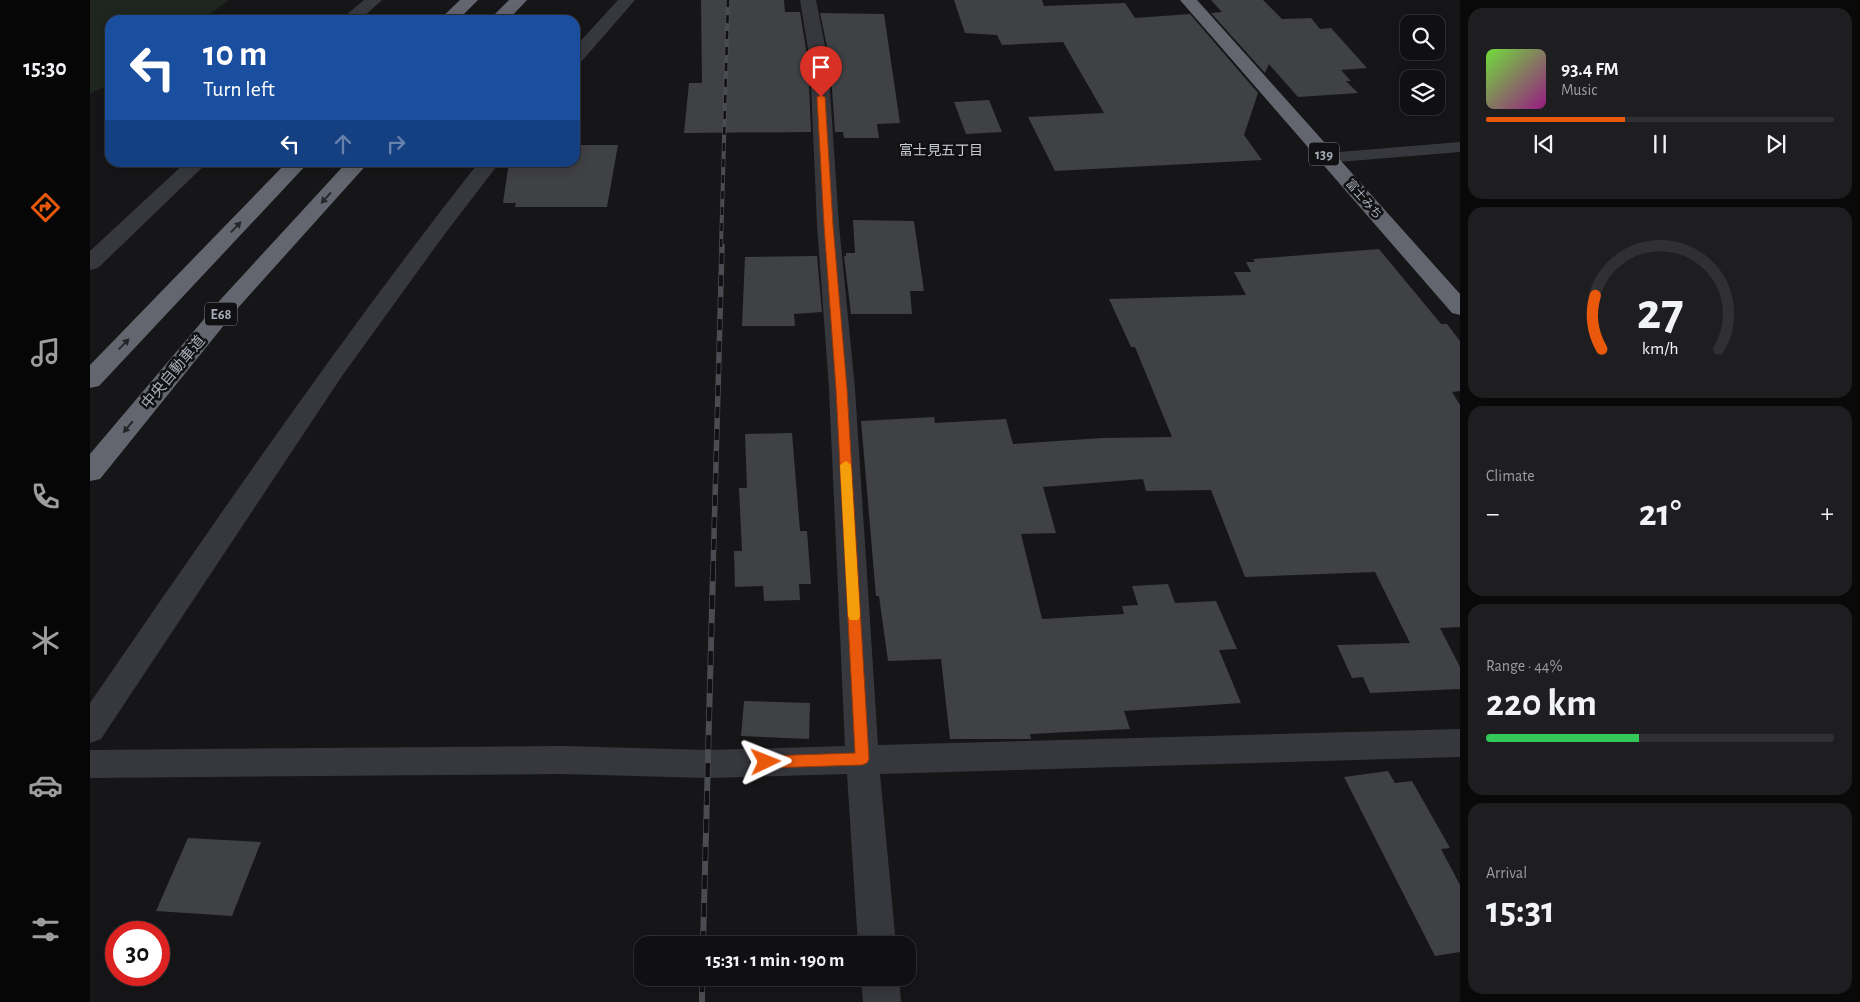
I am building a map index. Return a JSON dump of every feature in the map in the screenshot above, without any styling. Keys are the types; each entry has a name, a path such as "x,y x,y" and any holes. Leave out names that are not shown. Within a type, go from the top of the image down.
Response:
{"highway":[{"path":"454,15 470,0"},
{"path":"503,15 519,0"},
{"name":"富士みち","path":"1188,0 1460,308"},
{"path":"90,380 294,167"},
{"name":"中央自動車道","path":"90,472 229,304 354,167"}],"street":[{"path":"354,15 374,0"},
{"path":"580,52 627,0"},
{"path":"808,0 819,61 828,225 842,389 862,759 876,936"},
{"path":"90,263 193,167"},
{"path":"90,729 272,460 426,243 486,167"},
{"path":"90,764 562,760 708,764 1460,743"},
{"path":"881,986 882,1002"}],"lane":[{"path":"1327,158 1460,147"}],"shaded area":[{"path":"90,0 229,0 209,15 105,15 105,86 90,94"}],"building":[{"path":"701,0 784,0 785,12 800,12 808,61 811,132 684,133 689,83 702,83"},
{"path":"954,0 1042,0 1044,6 1125,3 1135,18 1190,14 1258,93 1244,135 1262,160 1055,171 1028,117 1104,113 1063,42 1002,45 997,35 965,33"},
{"path":"1211,0 1263,0 1282,19 1311,18 1320,29 1331,28 1367,68 1341,70 1351,81 1346,81 1358,93 1298,97 1269,64 1265,73 1211,13 1222,12"},
{"path":"820,13 884,14 900,123 877,124 879,138 844,138 843,132 835,132 830,61"},
{"path":"989,100 1002,132 966,134 954,102"},
{"path":"580,145 618,145 607,207 515,207 516,203 503,203 508,167 580,167"},
{"path":"853,220 914,221 924,291 910,291 912,314 851,314 844,256 846,256 846,253 855,253"},
{"path":"1379,249 1441,324 1447,324 1460,341 1460,391 1452,392 1460,405 1460,627 1440,628 1460,667 1460,689 1370,693 1363,677 1352,678 1337,645 1410,643 1375,572 1245,577 1211,490 1146,491 1143,479 1043,487 1056,533 1021,534 1042,619 1124,614 1122,606 1138,605 1132,586 1168,584 1175,603 1216,601 1237,649 1219,650 1241,703 1124,711 1130,729 1030,734 1031,739 950,739 941,659 888,661 879,596 876,596 861,421 934,417 935,423 1006,419 1013,444 1102,438 1172,437 1135,347 1131,347 1109,299 1246,295 1234,272 1251,272 1246,262 1255,262 1253,259"},
{"path":"817,256 822,312 794,314 795,326 742,326 745,257"},
{"path":"792,433 800,531 807,531 811,584 799,584 800,600 764,601 763,586 735,587 734,551 742,551 739,488 747,488 745,434"},
{"path":"744,701 810,703 809,739 741,736"},
{"path":"1388,771 1395,783 1412,781 1450,848 1441,849 1460,885 1460,952 1435,956 1344,777"},
{"path":"188,838 261,842 232,916 156,911"}],"railway":[{"path":"721,247 728,0"},
{"path":"713,572 722,246"},
{"path":"703,936 713,571"},
{"path":"702,986 702,1002"}],"slow traffic":[{"path":"846,465 854,616"}],"district":[{"name":"富士見五丁目","path":"941,150"}],"route":[{"path":"766,762 862,759 842,389 828,225 821,97"}]}
